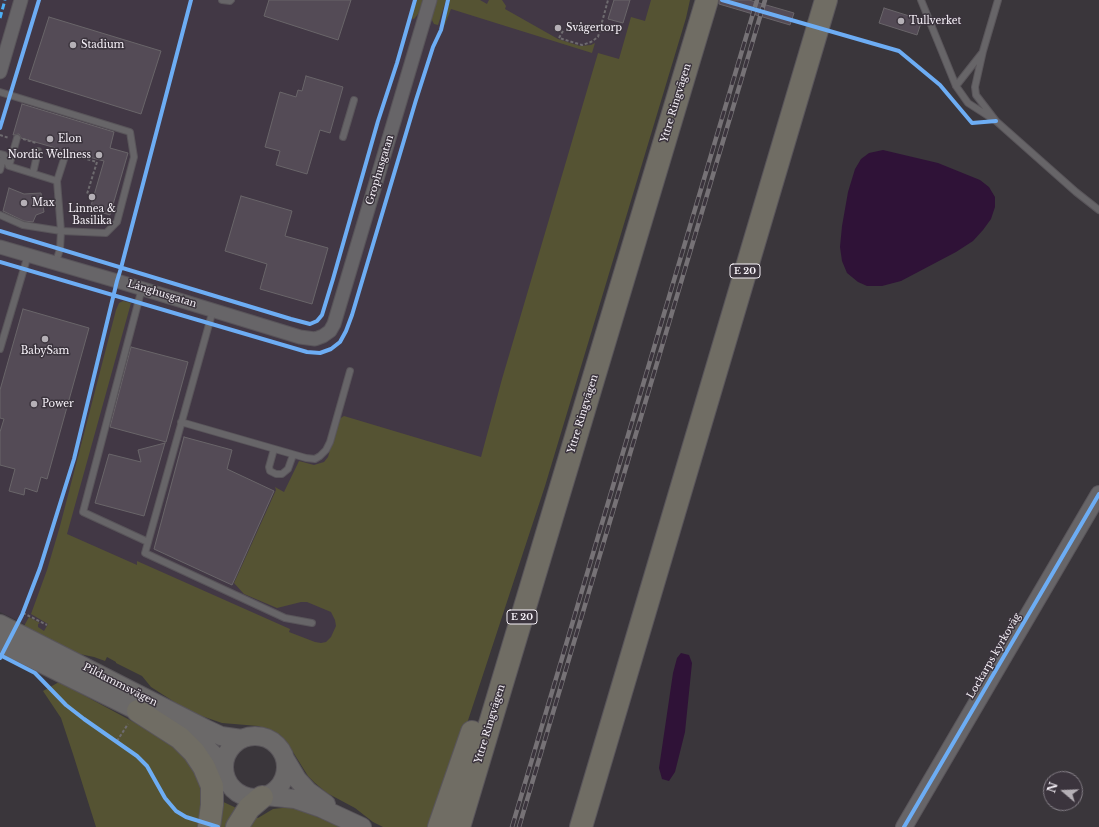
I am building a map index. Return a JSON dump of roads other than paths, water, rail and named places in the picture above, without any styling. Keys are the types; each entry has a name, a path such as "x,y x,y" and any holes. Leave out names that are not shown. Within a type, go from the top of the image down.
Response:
{"highway":[{"name":"Yttre Ringvägen","path":"450,824 585,408 707,0"},
{"name":"E 20","path":"581,827 826,0"},
{"path":"597,827 665,541"},
{"path":"133,718 180,738 194,752 204,767 212,786 212,805 209,827"},
{"path":"217,827 222,805 225,773"},
{"path":"237,827 249,808 264,797"}],"main road":[{"name":"Pildammsvägen","path":"0,624 221,736 242,739 252,736 262,737 272,741 280,748 296,779 308,791 359,825"},
{"name":"Pildammsvägen","path":"0,643 133,718 177,730 205,746 216,756 232,788 241,794 251,798 264,797 295,799 321,808 359,825"},
{"path":"225,773 225,758 229,750 242,739"},
{"path":"264,797 276,790 283,780 286,769 284,758"}],"street":[{"path":"0,72 21,0"},
{"name":"Grophusgatan","path":"323,336 330,331 334,324 430,0"},
{"name":"Långhusgatan","path":"0,247 56,262 300,337 315,339 323,336"},
{"name":"Lockarps kyrkoväg","path":"904,827 1099,494"}],"lane":[{"path":"222,0 231,0"},
{"path":"921,0 956,86 968,103 996,121 1076,192 1099,210"},
{"path":"996,121 976,95 975,87 983,51 998,0"},
{"path":"956,86 983,51"},
{"path":"0,92 130,132 134,157 117,222 106,233 61,231 24,225 0,215"},
{"path":"343,137 354,100"},
{"path":"9,166 15,138"},
{"path":"33,173 38,151"},
{"path":"56,262 60,249 61,231 58,181 66,153"},
{"path":"2,154 9,166 58,181"},
{"path":"0,170 2,154"},
{"path":"0,349 28,254"},
{"path":"142,288 83,512 148,542"},
{"path":"213,310 145,552 285,618 312,623"},
{"path":"181,422 293,455 315,459 326,450 330,442 350,371"},
{"path":"274,449 269,467 270,471 276,474 282,474 288,469 293,455"}],"railway":[{"path":"512,827 757,0"},
{"path":"519,827 765,0"}],"place":[{"name":"Tullverket","path":"901,21"},
{"name":"Svågertorp","path":"558,28"},
{"name":"Stadium","path":"73,45"},
{"name":"Elon","path":"50,139"},
{"name":"Nordic Wellness","path":"99,155"},
{"name":"Linnea & Basilika","path":"92,197"},
{"name":"Max","path":"24,203"},
{"name":"BabySam","path":"45,339"},
{"name":"Power","path":"34,404"}]}
